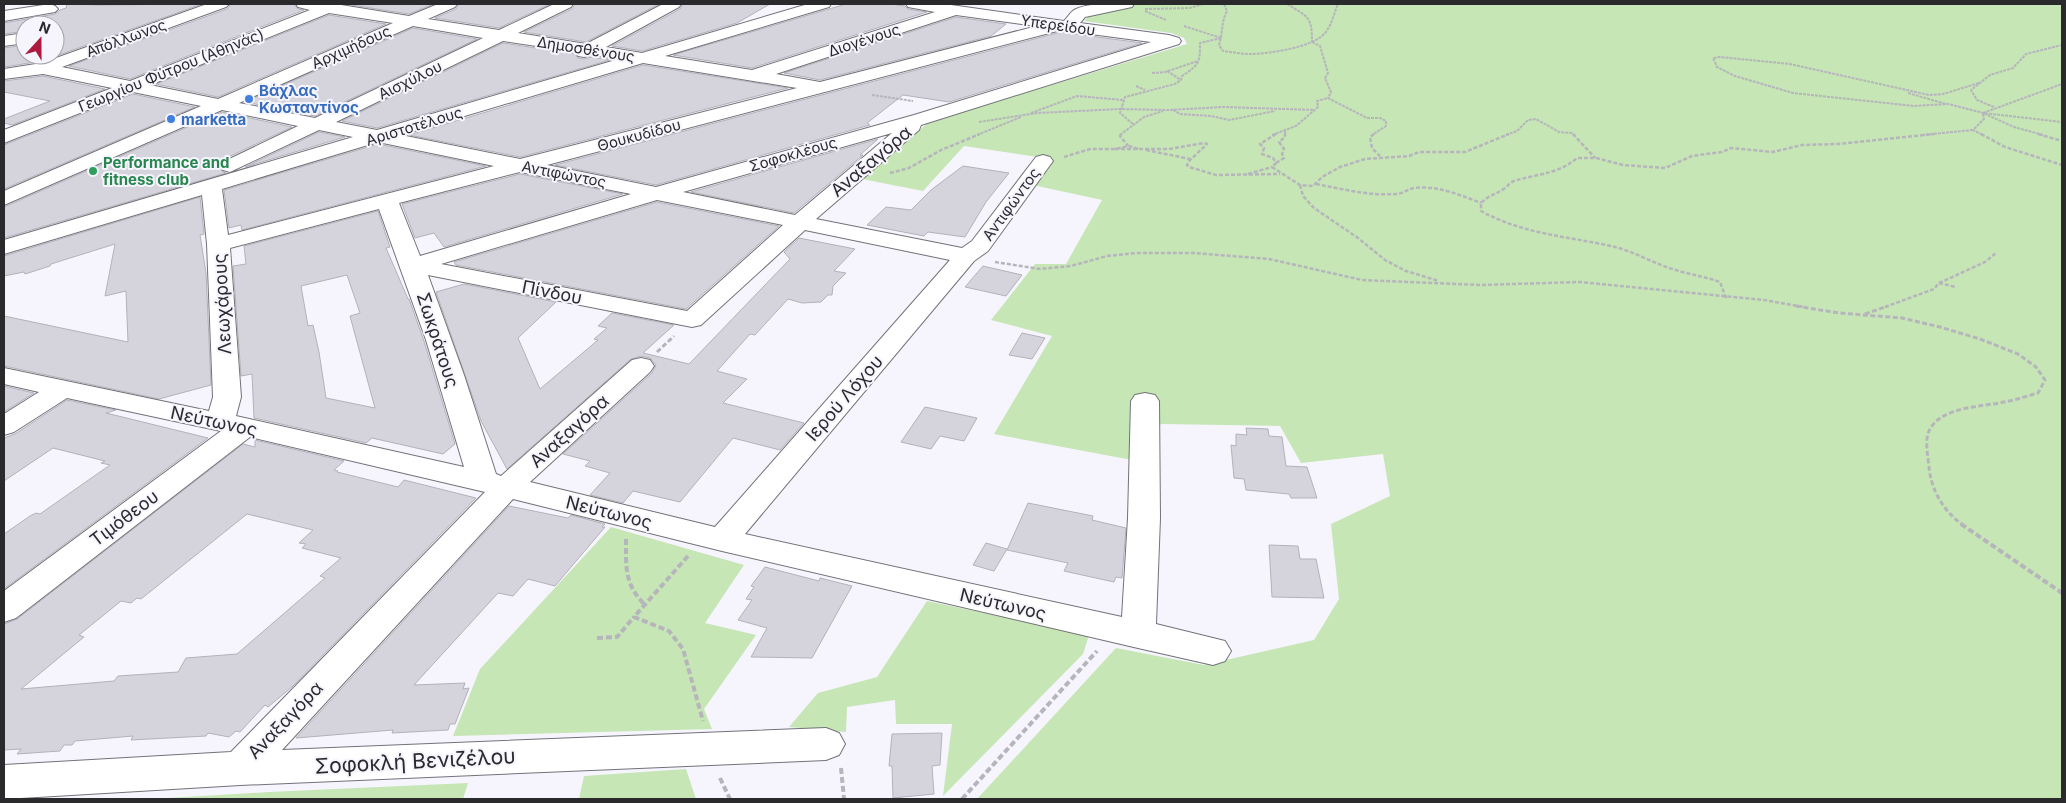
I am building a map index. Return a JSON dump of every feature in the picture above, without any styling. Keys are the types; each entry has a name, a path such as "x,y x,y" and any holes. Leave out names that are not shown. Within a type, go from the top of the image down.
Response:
{"street":[{"name":"Απόλλωνος","path":"65,55 221,4"},
{"name":"Δημοσθένους","path":"303,4 333,6 411,21 860,93"},
{"name":"Αρχιμήδους","path":"4,199 450,4"},
{"name":"Αισχύλου","path":"174,196 188,186 566,4"},
{"path":"523,85 674,4"},
{"path":"754,23 785,4"},
{"name":"Αριστοτέλους","path":"4,247 378,137 754,23 824,4"},
{"name":"Υπερείδου","path":"913,4 1173,41"},
{"name":"Διογένους","path":"752,76 975,4"},
{"path":"4,16 51,6"},
{"name":"Γεωργίου Φύτρου (Αθηνάς)","path":"4,136 333,6"},
{"path":"1064,25 1079,8 1135,6"},
{"name":"Θουκυδίδου","path":"218,244 822,86 1064,25"},
{"name":"Σοφοκλέους","path":"413,265 657,193 921,119 1173,41"},
{"path":"4,74 32,65"},
{"name":"Απόλλωνος","path":"4,82 36,65"},
{"name":"Αντιφώντος","path":"53,65 130,86 966,256 980,246 1043,161"},
{"name":"Αναξαγόρα","path":"692,320 800,222 921,119"},
{"name":"Λεωχάρους","path":"211,186 218,244 227,397 233,425"},
{"name":"Σωκράτους","path":"387,201 413,265 473,448 495,485"},
{"name":"Ιερού Λόχου","path":"714,538 966,256"},
{"name":"Πίνδου","path":"413,265 692,320"},
{"name":"Αναξαγόρα","path":"240,768 495,485 641,366"},
{"name":"Νεύτωνος","path":"4,376 233,425 495,485 714,538 1213,651"},
{"path":"4,426 62,389"},
{"path":"1138,635 1144,518 1145,401"},
{"name":"Τιμόθεου","path":"4,609 233,425"},
{"name":"Σοφοκλή Βενιζέλου","path":"4,782 240,768 826,744"}],"path":[{"path":"1166,10 1169,4"},
{"path":"1135,6 1166,10 1190,8 1203,4"},
{"path":"1224,4 1227,11 1221,23 1222,38 1219,45 1223,51 1248,55 1300,46 1323,36 1333,20 1333,13 1338,4"},
{"path":"1287,4 1306,16 1312,25 1312,42"},
{"path":"1136,86 1152,91 1181,80 1185,74 1195,69 1199,61 1200,43 1222,38"},
{"path":"1312,42 1320,46 1328,73 1325,78 1331,92 1328,98"},
{"path":"1995,107 1983,104 1972,96 1972,90 1990,75 2013,68 2026,54 2062,45"},
{"path":"1948,104 1914,106 1793,92 1735,76 1717,67 1713,58 1720,57 1790,64 1929,95 1944,94 1979,83"},
{"path":"1152,73 1167,71 1199,61"},
{"path":"1167,71 1181,80"},
{"path":"1983,113 2062,84"},
{"path":"1896,89 1983,113 2062,122"},
{"path":"1133,124 1120,112 1123,100 1125,97 1146,90"},
{"path":"1927,99 1929,95"},
{"path":"887,174 909,168 941,150 987,132 992,128 1029,115 1035,110 1077,96 1123,100"},
{"path":"1276,163 1272,158 1262,154 1264,148 1260,144 1269,135 1292,130 1296,125 1310,117 1318,107 1317,101 1328,98 1367,118 1380,118 1386,121 1386,126 1370,137 1374,153 1380,156"},
{"path":"971,125 1029,115 1120,109 1173,110 1223,107 1315,110"},
{"path":"1173,110 1180,114 1211,116 1229,120 1283,109"},
{"path":"1129,146 1120,136 1133,124 1168,110"},
{"path":"1972,130 1984,119 1983,113"},
{"path":"1983,113 2014,127 2062,141"},
{"path":"1272,167 1300,185 1313,186 1322,177 1340,167 1380,156 1409,156 1419,152 1465,152 1518,131 1528,120 1536,119 1559,132 1572,133 1596,158"},
{"path":"1726,298 1720,282 1702,275 1679,271 1613,246 1524,230 1500,222 1481,211 1481,203 1489,195 1504,189 1511,182 1555,171 1568,166 1577,158 1596,158 1623,165 1666,168 1692,156 1722,152 1731,148 1773,152 1802,145 1838,144 1972,130 2005,147 2062,165"},
{"path":"1243,176 1272,167 1284,158 1282,154 1284,148 1279,142 1286,137 1284,131"},
{"path":"1043,161 1069,156 1090,149 1144,150 1207,144 1190,159 1187,165 1189,167 1216,175 1281,174"},
{"path":"1115,149 1129,146 1190,159"},
{"path":"1315,184 1340,188 1350,192 1398,194 1413,188 1435,189 1481,203"},
{"path":"1300,185 1302,195 1328,220 1357,237 1372,251 1394,266 1419,276 1447,283"},
{"path":"966,256 1040,270 1137,253 1194,252 1269,259 1362,280 1480,286 1580,282 1726,298 1764,300 1863,315 1902,318 1940,326 2018,354 2036,367 2045,380 2038,393 2004,402 1965,408 1945,416 1930,429 1927,447 1930,480 1942,502 1958,522 2062,593"},
{"path":"1863,315 1900,302 1910,296 1934,289 1939,283 1985,262 1996,253"},
{"path":"1939,283 1956,287"},
{"path":"641,366 692,320"},
{"path":"618,514 626,536 626,580 638,599 645,605"},
{"path":"597,638 617,637 645,605 714,538"},
{"path":"634,617 669,631 683,649 710,748"},
{"path":"962,799 1096,654 1106,627"}],"green space":[{"path":"1141,4 2062,4 2062,799 977,799 1116,648 1204,665 1314,640 1339,599 1331,524 1390,496 1383,454 1301,463 1280,426 1161,424 1132,460 994,434 1052,336 991,320 1035,264 1066,264 1102,200 1028,184 1044,158 964,146 923,191 862,179 929,122 1187,44 1184,38 1171,33 1084,21 1091,14"},
{"path":"611,527 744,565 705,623 756,635 704,709 712,729 453,736 480,669"},
{"path":"927,601 1089,635 1083,654 943,796 952,724 896,724 895,700 847,707 846,732 789,727 818,693 877,677"},
{"path":"686,769 696,799 579,799 584,776"},
{"path":"468,783 463,799 151,799 269,792"}],"building":[{"path":"67,4 202,4 65,53 65,15 49,15 66,8"},
{"path":"231,4 294,4 298,9 304,10 130,79 69,66 227,9"},
{"path":"345,4 434,4 409,14"},
{"path":"459,4 550,4 499,28 435,18 456,9"},
{"path":"575,4 659,4 586,42 524,32 572,9"},
{"path":"683,4 770,4 737,23 642,51 612,46 680,9"},
{"path":"846,4 890,4 927,12 752,68 673,55"},
{"path":"329,15 386,24 218,97 156,84"},
{"path":"956,17 1006,24 991,36 820,80 784,73"},
{"path":"15,21 15,32 4,34 4,23"},
{"path":"413,28 477,39 315,116 245,102"},
{"path":"1061,32 1142,43 949,102 903,95 867,123 870,125 656,185 555,165"},
{"path":"503,43 575,54 578,58 584,59 591,57 610,60 377,128 342,121"},
{"path":"15,46 15,65 17,65 4,67 4,48"},
{"path":"643,65 788,88 520,157 409,135"},
{"path":"43,76 105,89 12,125 4,123 4,119 50,101 4,92 4,81"},
{"path":"133,94 195,107 4,189 4,145"},
{"path":"222,112 292,127 222,160 218,166 226,173 4,238 4,207"},
{"path":"319,132 345,137 245,167"},
{"path":"878,139 860,155 863,155 794,213 691,192"},
{"path":"378,144 486,166 242,230 241,225 229,228 224,190"},
{"path":"963,166 1009,173 986,202 965,237 928,232 924,236 867,225 886,207 911,210 931,190"},
{"path":"520,174 623,194 444,247 434,233 415,238 402,204"},
{"path":"200,197 204,234 200,235 206,273 211,385 159,399 4,366 4,316 128,342 126,291 105,296 115,244 25,274 24,272 4,276 4,256"},
{"path":"657,202 779,226 686,309 456,265 454,262"},
{"path":"378,211 390,247 386,248 409,299 424,341 455,444 443,454 372,438 366,443 254,418 252,374 241,376 233,266 246,264 244,246","holes":["347,275 360,313 350,316 375,408 326,398 313,325 308,326 301,286"]},
{"path":"799,238 855,249 834,271 846,273 833,286 832,295 828,295 821,302 802,303 788,299 755,335 750,334 717,371 747,379 723,403 804,423 780,450 733,438 680,502 633,491 623,503 590,495 610,473 585,466 590,461 563,454 652,373 656,365 650,358 641,356 631,359 507,469 481,421 436,292 464,284 556,302 518,338 540,389 598,340 594,339 607,328 598,326 612,313 674,325 643,353 689,364 790,259 784,252"},
{"path":"983,266 1022,275 1006,296 965,287"},
{"path":"1022,333 1045,338 1032,359 1009,355"},
{"path":"4,386 34,393 4,412"},
{"path":"67,400 116,410 106,413 208,438 4,589 4,534 30,516 36,513 40,514 110,465 101,463 105,461 53,448 4,481 4,438 15,434"},
{"path":"925,407 977,418 964,441 940,436 931,449 901,442"},
{"path":"1246,428 1268,429 1269,436 1282,437 1286,466 1307,467 1317,498 1291,498 1289,494 1246,490 1244,479 1234,478 1231,445 1236,446 1236,434 1247,435"},
{"path":"255,440 344,461 334,470 337,472 398,487 404,480 476,498 293,686 268,707 265,705 240,732 236,731 229,737 208,733 206,736 131,740 133,736 75,741 72,745 64,745 60,751 17,754 21,749 4,750 4,624 17,619 243,444 255,447","holes":["247,514 313,530 299,543 306,544 302,548 341,558 320,576 325,578 237,654 186,658 178,672 118,676 114,681 21,689 84,637 79,635 121,601 131,603 137,598 141,599"]},
{"path":"1028,503 1093,516 1092,520 1126,528 1122,578 1116,577 1114,582 1064,571 1068,563 1007,550"},
{"path":"509,506 568,518 571,515 605,524 602,527 605,527 555,586 528,579 513,596 498,593 414,685 465,683 463,689 469,688 455,724 450,724 448,730 392,733 393,730 296,738"},
{"path":"986,543 1007,549 994,571 973,565"},
{"path":"1269,545 1298,546 1300,559 1316,559 1324,598 1272,597"},
{"path":"765,567 819,581 820,578 852,586 812,658 751,657 767,628 738,620 752,600 746,599 754,587 751,586"},
{"path":"942,733 940,765 932,766 934,794 893,798 892,766 889,766 892,734"}],"place":[{"name":"Βάχλας Κωσταντίνος","path":"249,99"},
{"name":"marketta","path":"171,119"},
{"name":"Performance and fitness club","path":"93,171"}]}
